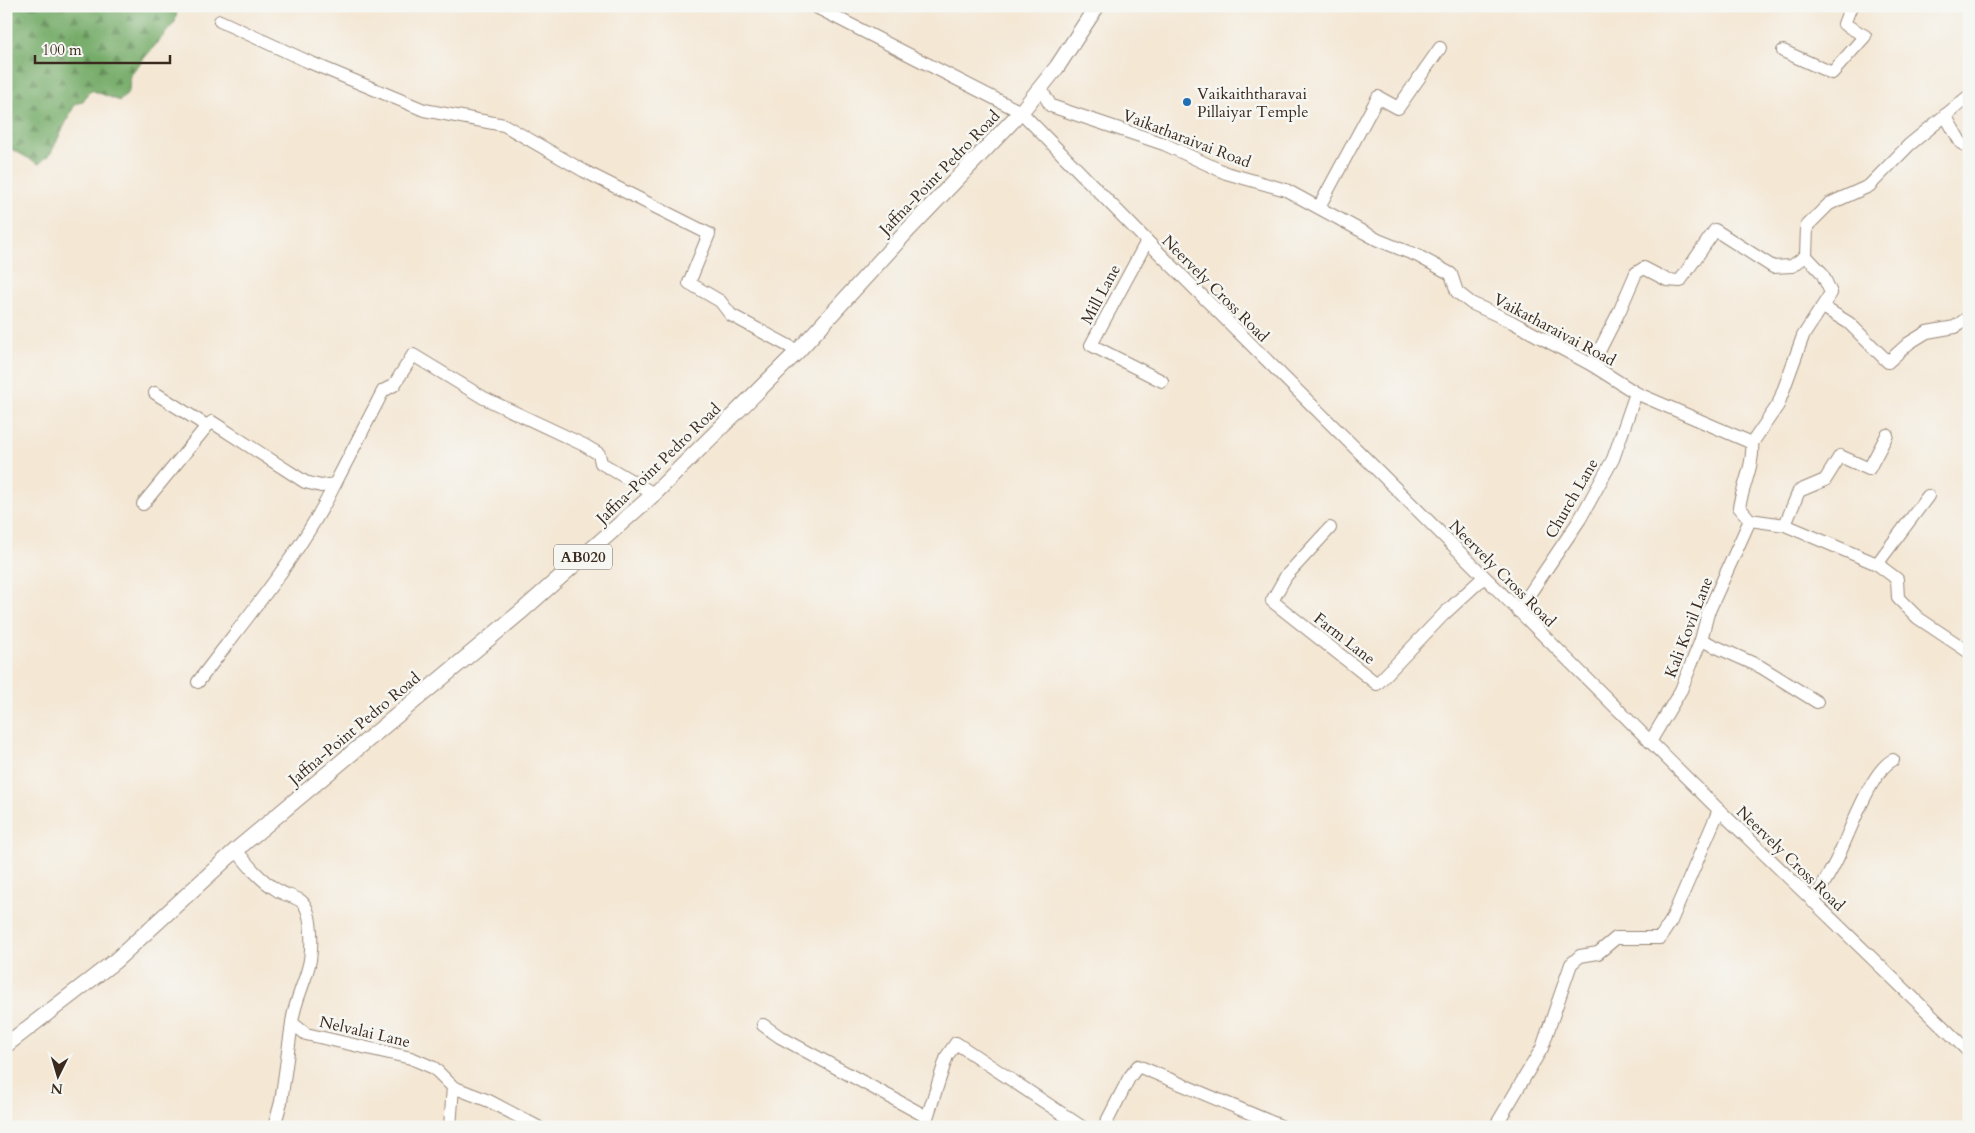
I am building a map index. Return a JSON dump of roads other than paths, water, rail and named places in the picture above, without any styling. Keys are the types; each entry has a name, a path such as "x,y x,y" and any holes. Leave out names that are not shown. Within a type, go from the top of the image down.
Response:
{"main road":[{"name":"Jaffna-Point Pedro Road","path":"6,1045 115,961 236,850 523,610 654,494 798,351 908,229 1021,112 1097,6"}],"street":[{"name":"Neervely Cross Road","path":"814,6 1021,112 1147,241 1650,742 1969,1052"},
{"path":"1783,52 1832,73 1865,36 1844,24 1847,7"},
{"path":"220,21 309,62 424,110 504,125 584,171 709,234 689,283 720,301 731,315 798,351"},
{"path":"1319,207 1378,97 1398,108 1440,48"},
{"name":"Vaikatharaivai Road","path":"1040,88 1050,106 1164,144 1226,173 1286,190 1378,240 1418,256 1450,274 1456,292 1471,303 1512,322 1592,365 1636,393 1752,443"},
{"path":"1969,96 1909,145 1869,186 1829,204 1807,226 1806,256 1822,273 1831,293 1803,336 1778,405 1752,443 1753,458 1743,485 1740,507 1750,520 1785,525 1877,564 1897,578 1898,598 1918,618 1969,652"},
{"path":"1945,115 1961,143 1969,147"},
{"path":"1592,365 1620,310 1636,273 1644,268 1666,280 1680,282 1715,230 1773,267 1792,266 1806,256"},
{"name":"Mill Lane","path":"1147,241 1091,345 1162,381"},
{"path":"1823,307 1849,323 1888,362 1909,343 1927,332 1955,328 1969,317"},
{"path":"198,682 284,567 322,508 383,391 394,385 413,355 484,398 584,445 598,454 601,463 654,494"},
{"path":"155,393 207,426"},
{"name":"Church Lane","path":"1518,611 1587,506 1613,459 1636,393"},
{"path":"143,504 212,422 305,482 321,486 335,484"},
{"path":"1785,525 1798,491 1825,480 1840,456 1869,469 1887,435"},
{"path":"1877,564 1928,496"},
{"name":"Kali Kovil Lane","path":"1650,742 1681,690 1701,640 1708,613 1750,520"},
{"name":"Farm Lane","path":"1330,528 1286,576 1272,601 1377,684 1444,614 1484,577"},
{"path":"1701,640 1761,668 1817,702"},
{"path":"1813,902 1836,862 1869,790 1885,764 1893,760"},
{"path":"1495,1127 1542,1048 1571,964 1580,956 1598,953 1616,938 1660,938 1671,921 1719,810"},
{"path":"236,850 252,871 276,890 306,905 310,915 310,960 293,1012 281,1102 274,1127"},
{"name":"Nelvalai Lane","path":"292,1023 306,1034 411,1058 434,1068 453,1087 489,1101 538,1127"},
{"path":"764,1025 780,1037 926,1122 946,1056 956,1043 1082,1127"},
{"path":"1104,1127 1129,1078 1138,1066 1283,1127"},
{"path":"450,1127 453,1087"}],"place":[{"name":"Vaikaiththaravai Pillaiyar Temple","path":"1187,102"}]}
